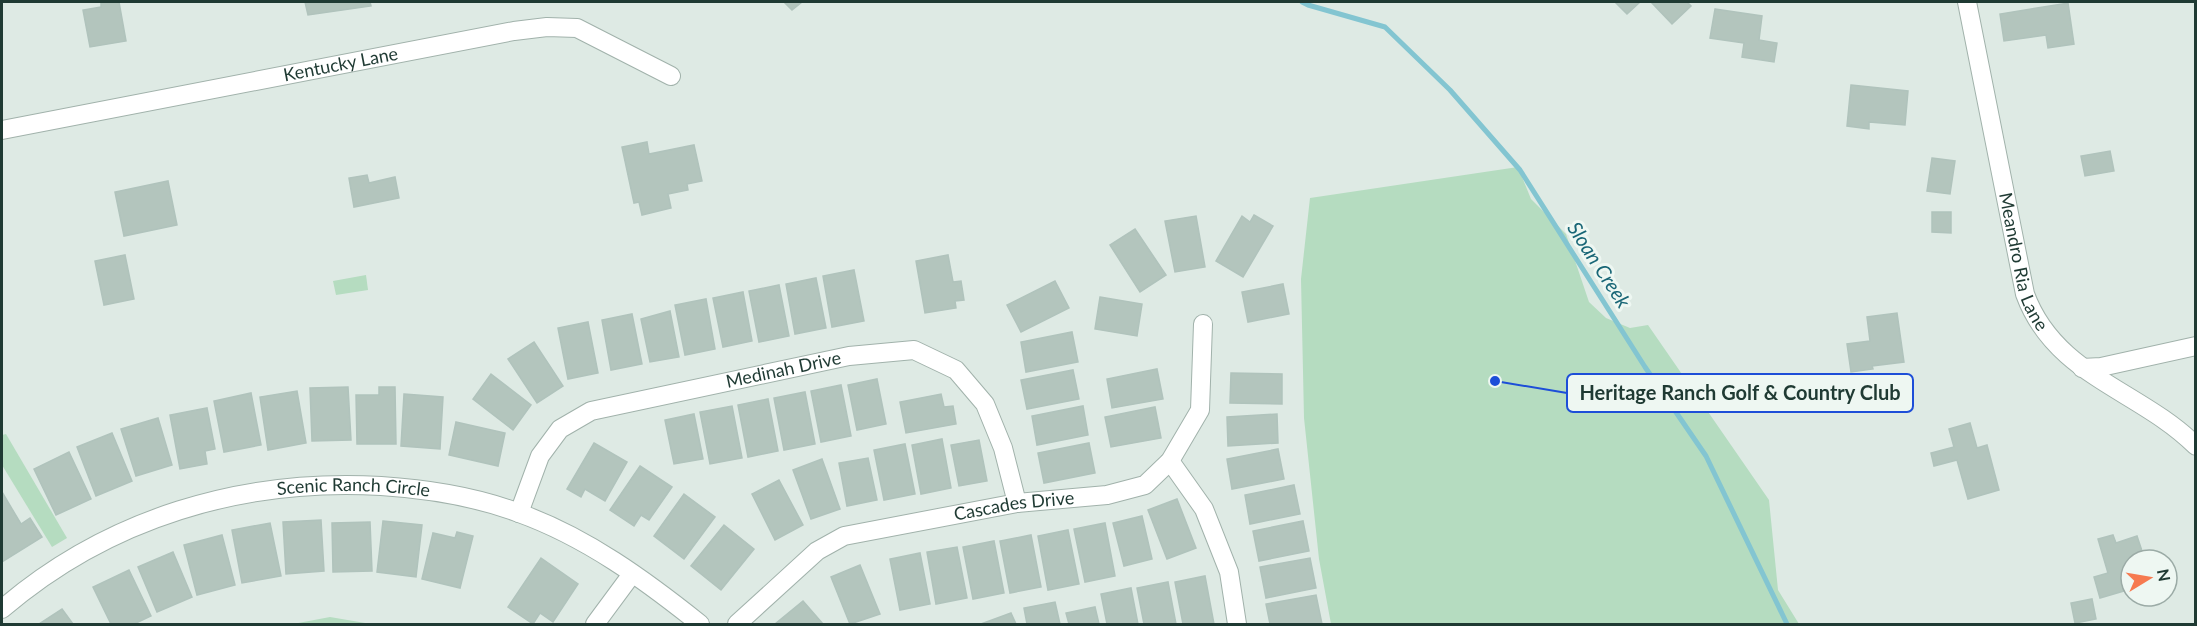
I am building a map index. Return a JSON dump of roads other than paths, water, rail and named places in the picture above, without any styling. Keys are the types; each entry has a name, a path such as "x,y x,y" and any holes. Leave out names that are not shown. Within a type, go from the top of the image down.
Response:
{"street":[{"name":"Meandro Ria Lane","path":"1967,2 2025,294 2031,309 2059,347 2082,368 2151,411 2196,446"},
{"name":"Kentucky Lane","path":"2,130 491,35 547,27 577,28 671,76"},
{"name":"Cascades Drive","path":"737,624 817,551 844,536 1017,503 1107,495 1145,485 1170,461 1200,410 1203,324"},
{"path":"2082,368 2196,346"},
{"name":"Medinah Drive","path":"519,513 540,456 560,429 591,411 849,356 914,351 956,370 985,404 1003,448 1017,503"},
{"path":"1170,461 1204,509 1228,572 1237,624"},
{"name":"Scenic Ranch Circle","path":"2,609 68,561 124,532 165,515 233,495 291,487 384,486 465,496 519,513 577,539 632,574 700,624"},
{"path":"596,624 632,574"}],"waterway":[{"name":"Sloan Creek","path":"1302,2 1385,27 1450,90 1520,170 1645,367 1706,456 1787,624"}],"place":[{"name":"Heritage Ranch Golf & Country Club","path":"1495,381"}]}
